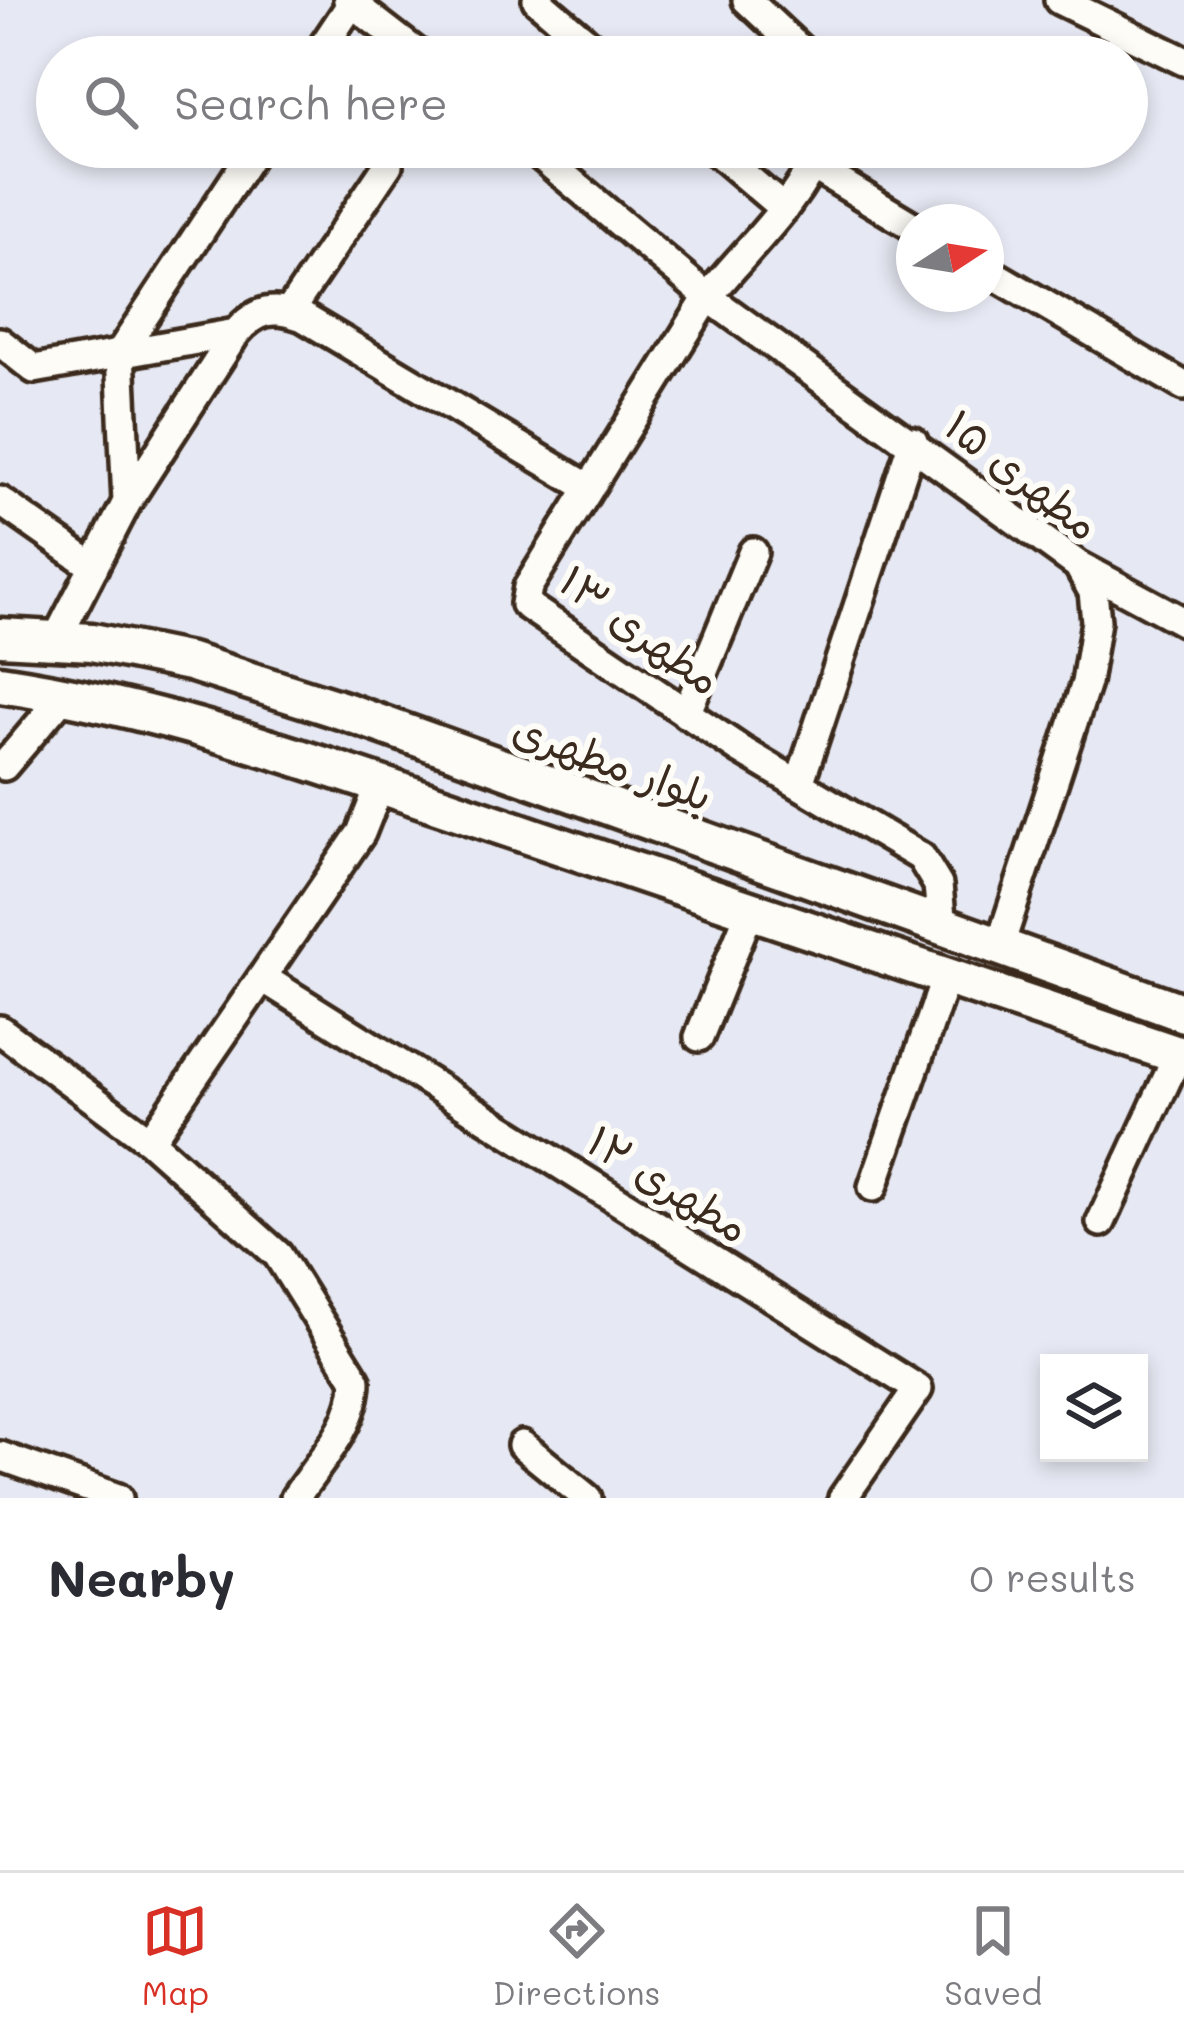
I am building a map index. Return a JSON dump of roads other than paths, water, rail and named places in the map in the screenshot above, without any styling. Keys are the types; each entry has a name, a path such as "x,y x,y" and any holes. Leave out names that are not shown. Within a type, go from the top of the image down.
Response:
{"main road":[{"name":"بلوار مطهری","path":"0,637 92,642 190,662 347,712 942,928 1183,1010"},
{"path":"0,685 65,694 212,732 1181,1056"}],"street":[{"path":"537,0 579,36"},
{"path":"747,0 786,36"},
{"path":"1058,0 1132,36"},
{"path":"329,36 350,1 395,36"},
{"path":"1148,44 1184,61"},
{"path":"127,502 120,353 242,168"},
{"path":"56,642 127,502 236,333 247,319 281,310 386,168"},
{"name":"مطهری ۱۵","path":"555,168 708,297 913,441 1078,565 1093,592 1096,621 1086,683 999,948"},
{"path":"736,168 784,209"},
{"name":"مطهری ۱۳","path":"810,168 784,209 708,297 527,587 525,604 686,714 921,857 938,885 942,928"},
{"path":"834,168 896,214"},
{"path":"1004,281 1184,386"},
{"path":"281,310 590,488"},
{"path":"0,342 34,369 236,333"},
{"path":"799,784 913,441"},
{"path":"0,501 94,567"},
{"path":"686,714 753,552"},
{"path":"1078,565 1184,622"},
{"path":"4,766 65,694"},
{"path":"149,1141 362,833 380,785"},
{"path":"699,1037 751,911"},
{"path":"873,1187 946,977"},
{"name":"مطهری ۱۲","path":"263,978 918,1389 843,1498"},
{"path":"0,1030 149,1141 278,1255 356,1380 356,1402 348,1418 295,1498"},
{"path":"1101,1222 1181,1056"},
{"path":"522,1445 587,1498"},
{"path":"0,1456 118,1498"}]}
